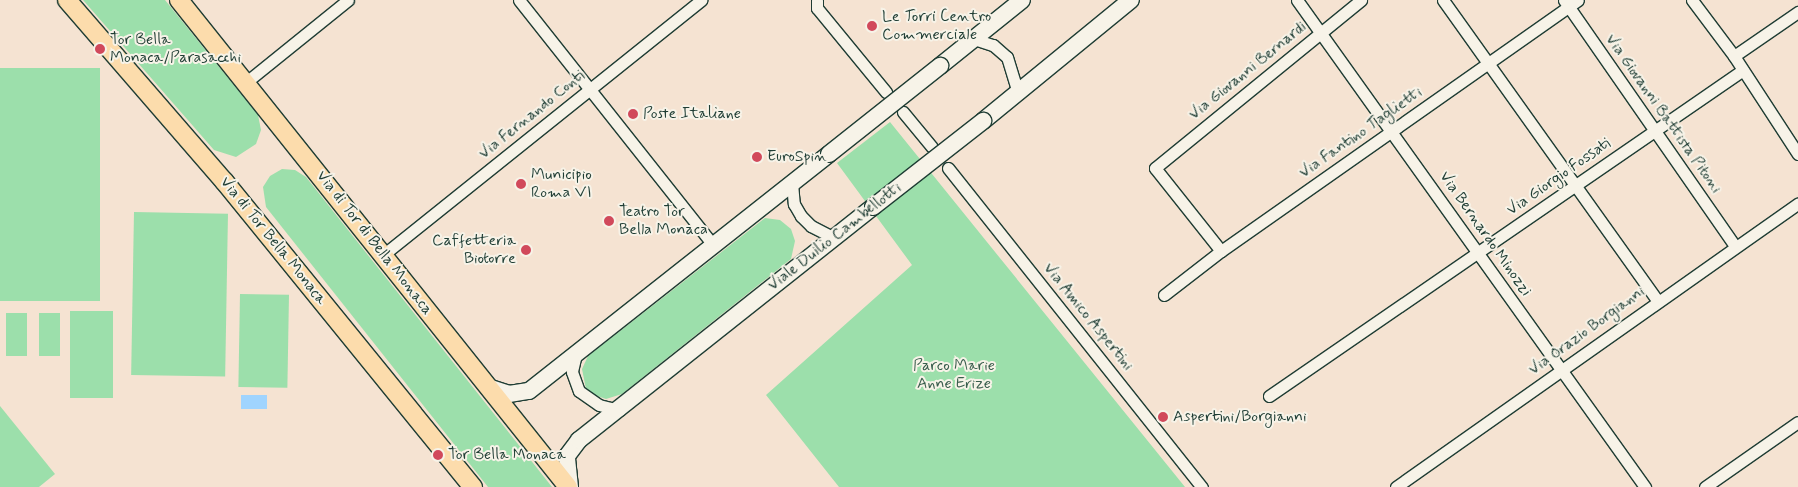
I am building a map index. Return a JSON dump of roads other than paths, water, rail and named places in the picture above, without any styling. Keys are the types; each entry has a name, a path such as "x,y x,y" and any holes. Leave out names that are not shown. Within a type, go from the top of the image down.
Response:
{"main road":[{"name":"Via di Tor Bella Monaca","path":"67,0 230,189 473,487"},
{"name":"Via di Tor di Bella Monaca","path":"179,0 569,487"},
{"path":"488,387 509,394 524,394 1022,0"},
{"name":"Viale Duilio Cambellotti","path":"569,487 568,452 833,237 983,121 1131,0"}],"street":[{"path":"245,83 348,0"},
{"path":"519,0 713,245"},
{"name":"Via Fernando Conti","path":"383,255 701,0"},
{"path":"817,0 818,8 886,92"},
{"name":"Via Bernardo Minozzi","path":"1297,0 1480,252 1560,370 1645,487"},
{"name":"Via Giovanni Bernardi","path":"1221,251 1155,168 1361,0"},
{"path":"1443,0 1574,186 1658,300"},
{"path":"1692,0 1734,56 1798,154"},
{"name":"Via Fantino Taglietti","path":"1164,295 1221,251 1392,132 1570,2"},
{"name":"Via Giovanni Battista Pitoni","path":"1570,2 1735,246"},
{"path":"1734,56 1798,12"},
{"path":"974,39 993,45 1007,57 1018,92"},
{"name":"Via Giorgio Fossati","path":"1269,396 1742,70"},
{"path":"903,112 932,147"},
{"name":"Via Amico Aspertini","path":"948,168 1202,487"},
{"path":"792,183 793,201 801,216 811,226 833,237"},
{"name":"Via Orazio Borgianni","path":"1396,487 1658,300 1798,203"},
{"path":"576,354 572,372 579,391 599,405 619,410"},
{"path":"1705,487 1798,422"}],"water":[{"path":"241,395 267,395 267,409 241,409"}],"place":[{"name":"Le Torri Centro Commerciale","path":"872,26"},
{"name":"Tor Bella Monaca/Parasacchi","path":"100,49"},
{"name":"Poste Italiane","path":"633,114"},
{"name":"EuroSpin","path":"757,157"},
{"name":"Municipio Roma VI","path":"521,184"},
{"name":"Teatro Tor Bella Monaca","path":"609,221"},
{"name":"Caffetteria Biotorre","path":"526,250"},
{"name":"Aspertini/Borgianni","path":"1163,417"},
{"name":"Tor Bella Monaca","path":"438,455"}],"park label":[{"name":"Parco Marie Anne Erize","path":"954,375"}]}
